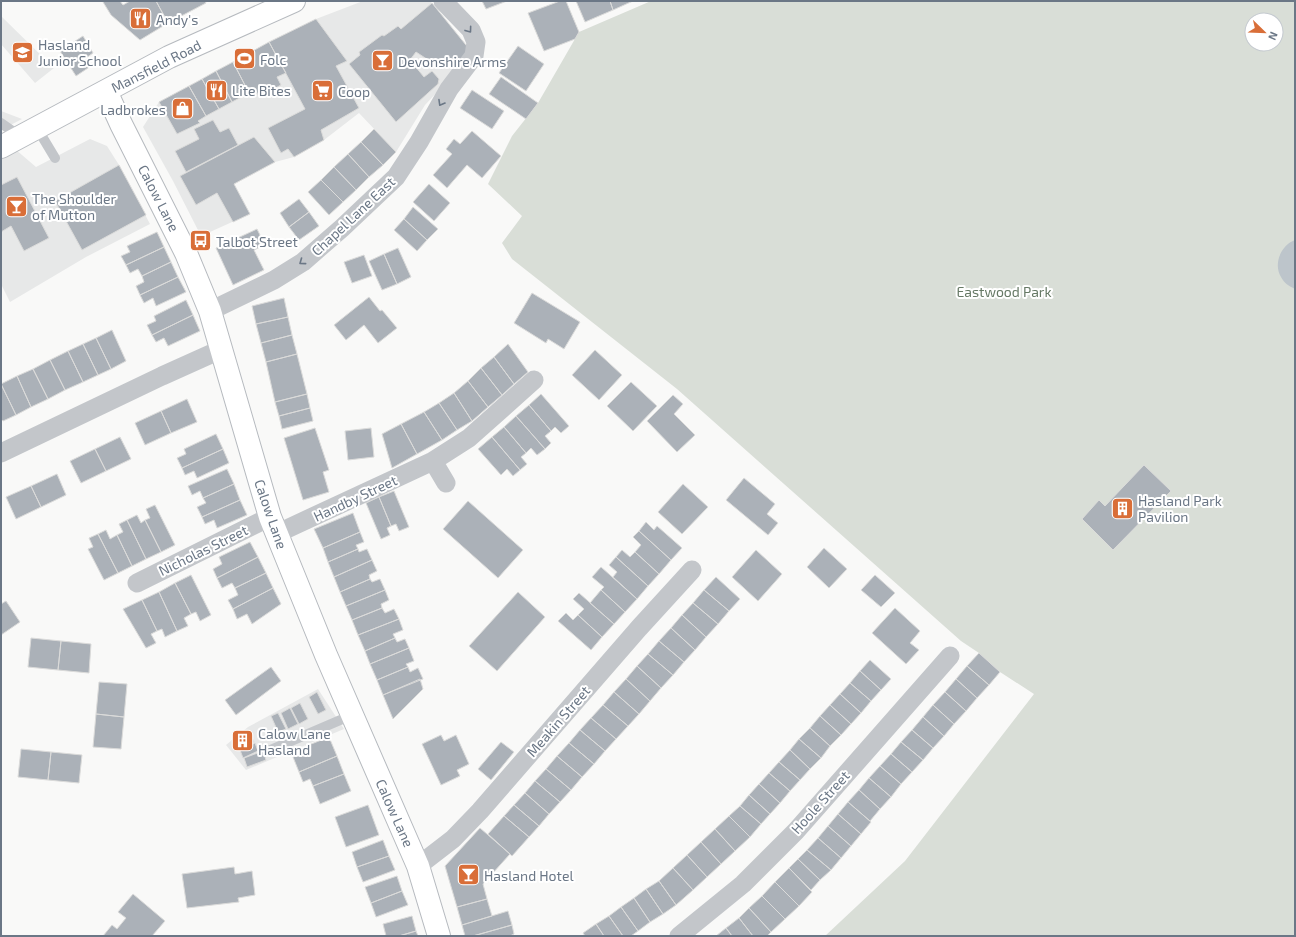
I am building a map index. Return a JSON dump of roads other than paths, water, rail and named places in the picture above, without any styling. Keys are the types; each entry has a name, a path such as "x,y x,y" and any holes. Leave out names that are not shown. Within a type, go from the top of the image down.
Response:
{"street":[{"name":"Mansfield Road","path":"1,147 169,57 294,1"},
{"name":"Chapel Lane East","path":"210,311 274,280 303,262 342,228 396,177 419,142 449,89 474,56 476,42 471,30 443,1"},
{"name":"Calow Lane","path":"106,91 186,253 210,311 273,526 326,655 418,866 439,936"},
{"path":"1,453 222,349"},
{"name":"Handby Street","path":"273,526 433,461 469,438 534,380"},
{"path":"433,461 446,483"},
{"name":"Nicholas Street","path":"137,583 273,526"},
{"name":"Meakin Street","path":"418,866 453,839 480,811 639,628 692,570"},
{"name":"Hoole Street","path":"679,936 743,884 796,831 950,656"}],"lane":[{"path":"1,123 29,132 55,158"},
{"path":"268,750 352,715"}],"place":[{"name":"Andy's","path":"141,19"},
{"name":"Hasland Junior School","path":"23,52"},
{"name":"Folc","path":"244,59"},
{"name":"Devonshire Arms","path":"382,61"},
{"name":"Lite Bites","path":"217,90"},
{"name":"Coop","path":"323,91"},
{"name":"Ladbrokes","path":"182,109"},
{"name":"The Shoulder of Mutton","path":"17,206"},
{"name":"Talbot Street","path":"200,241"},
{"name":"Hasland Park Pavilion","path":"1123,508"},
{"name":"Calow Lane Hasland","path":"243,741"},
{"name":"Hasland Hotel","path":"468,875"}],"park label":[{"name":"Eastwood Park","path":"1004,291"}]}
